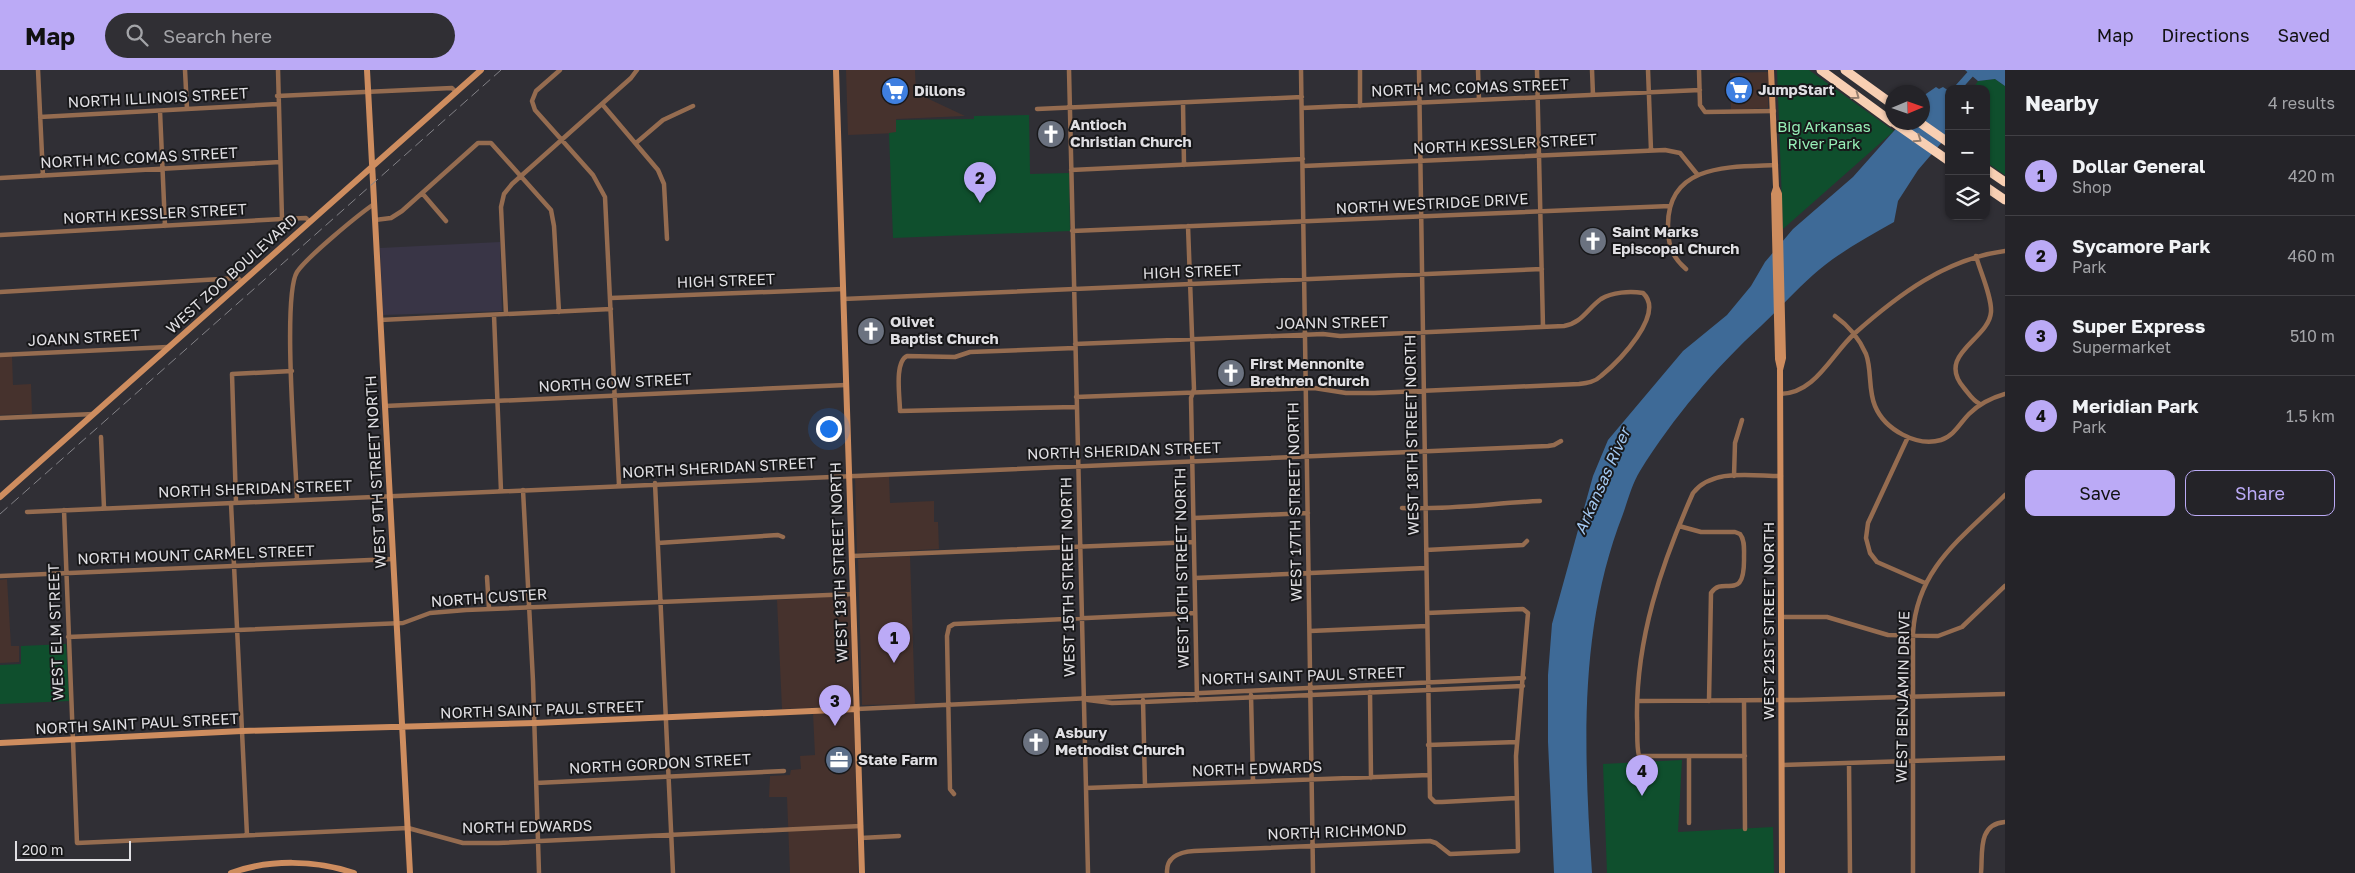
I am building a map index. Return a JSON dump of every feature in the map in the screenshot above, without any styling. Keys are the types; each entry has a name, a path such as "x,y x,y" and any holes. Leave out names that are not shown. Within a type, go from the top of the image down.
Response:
{"highway":[{"path":"1821,70 1885,117"},
{"path":"1845,70 1885,99"},
{"path":"1903,130 1945,159"},
{"path":"1930,130 1945,140"},
{"path":"1990,172 2005,182"},
{"path":"1990,190 2005,200"}],"street":[{"path":"38,70 43,176"},
{"path":"185,70 187,109"},
{"path":"278,70 277,104 282,219"},
{"name":"WEST 9TH STREET NORTH","path":"367,70 410,873"},
{"name":"WEST ZOO BOULEVARD","path":"0,497 481,70"},
{"path":"560,70 536,91 532,101 535,110 598,182 605,197 619,485"},
{"path":"506,314 501,207 504,194 631,78 636,70"},
{"name":"WEST 13TH STREET NORTH","path":"836,70 862,873"},
{"name":"WEST 15TH STREET NORTH","path":"1069,70 1088,873"},
{"name":"WEST 17TH STREET NORTH","path":"1301,70 1313,873"},
{"path":"1360,70 1360,106"},
{"name":"WEST 18TH STREET NORTH","path":"1419,70 1428,745 1432,800 1442,802 1516,798"},
{"path":"1478,70 1479,100"},
{"path":"1537,70 1543,327"},
{"path":"1592,70 1593,95"},
{"path":"1648,70 1650,150"},
{"path":"1699,70 1700,105 1708,113 1774,111"},
{"name":"WEST 21ST STREET NORTH","path":"1771,70 1776,187 1779,194 1780,320 1783,358 1780,370 1782,873"},
{"path":"278,96 452,88 456,92"},
{"name":"NORTH MC COMAS STREET","path":"1302,108 1700,90"},
{"path":"1037,109 1302,97"},
{"path":"1182,103 1184,165"},
{"name":"NORTH ILLINOIS STREET","path":"40,117 277,104"},
{"path":"602,104 654,163 664,184 667,239"},
{"path":"636,143 663,120 693,106"},
{"path":"160,111 165,226"},
{"path":"375,220 396,216 483,142 495,145 548,205 553,216 559,312"},
{"name":"NORTH KESSLER STREET","path":"1303,166 1674,150 1680,153 1698,174"},
{"path":"1071,170 1302,159"},
{"name":"NORTH MC COMAS STREET","path":"0,178 280,162"},
{"path":"1686,269 1674,258 1668,238 1670,206 1684,186 1698,174 1713,168 1776,165"},
{"path":"422,193 446,221"},
{"path":"298,500 292,371 292,290 298,272 374,204"},
{"name":"NORTH WESTRIDGE DRIVE","path":"1072,231 1670,206"},
{"name":"NORTH KESSLER STREET","path":"0,235 282,219 306,218 310,222"},
{"name":"WEST 16TH STREET NORTH","path":"1188,226 1192,339 1192,461 1197,700"},
{"path":"1780,394 1790,394 1802,390 1825,369 1855,334 1911,288 1976,256 2005,252"},
{"path":"1976,256 1991,312 1987,324 1961,352 1957,368 1961,385 1980,404"},
{"name":"HIGH STREET","path":"843,299 1542,269"},
{"path":"0,292 238,278 242,282"},
{"name":"HIGH STREET","path":"611,298 843,288"},
{"name":"JOANN STREET","path":"1076,406 900,411 899,370 903,358 911,356 955,357 970,352 1192,339 1305,335 1340,336 1564,326 1579,322 1602,299 1617,294 1643,293 1650,303 1650,315 1635,339 1601,377 1595,380 1579,384 1423,391"},
{"path":"380,320 611,309"},
{"path":"494,314 501,491"},
{"path":"1835,316 1849,326 1866,355 1875,406 1884,420 1908,437 1922,441 1942,440 1955,431 1980,404 2005,394"},
{"name":"JOANN STREET","path":"0,355 169,347"},
{"path":"247,835 234,567 232,374 292,371"},
{"name":"NORTH GOW STREET","path":"385,406 846,385"},
{"path":"1076,397 1306,388 1330,389 1346,393 1423,391"},
{"path":"0,418 94,414"},
{"path":"1734,476 1735,443 1742,420"},
{"path":"101,437 104,508"},
{"path":"1908,437 1868,523 1866,538 1870,553 1877,562 1925,583"},
{"name":"NORTH SHERIDAN STREET","path":"27,512 1554,446 1561,441"},
{"path":"1745,756 1639,756 1638,701 1643,649 1651,605 1662,567 1678,526 1698,486 1711,478 1781,476"},
{"path":"655,484 674,873"},
{"path":"523,490 535,723 539,873"},
{"name":"WEST BENJAMIN DRIVE","path":"1913,873 1913,637 1916,607 1925,583 1943,557 2005,495"},
{"path":"1402,508 1425,509 1540,501"},
{"name":"WEST ELM STREET","path":"64,510 76,843"},
{"path":"1194,518 1308,513"},
{"path":"1678,526 1701,532 1734,532 1740,534 1744,542 1744,572 1741,582 1738,585 1717,588 1711,593 1709,701"},
{"path":"658,543 778,535 783,537"},
{"path":"1426,550 1523,545 1527,541"},
{"path":"852,556 1194,542"},
{"name":"NORTH MOUNT CARMEL STREET","path":"0,576 393,559"},
{"path":"1195,578 1426,568"},
{"path":"487,578 488,609"},
{"path":"1781,617 1827,617 1888,635 1938,636 1962,627 2005,586"},
{"name":"NORTH CUSTER","path":"68,637 397,623 416,620 430,613 488,609 853,594"},
{"path":"1427,613 1521,609 1528,613 1524,678 1517,742 1516,798"},
{"path":"954,794 950,789 947,660 948,630 954,624 1195,613"},
{"path":"1310,632 1427,626"},
{"name":"NORTH SAINT PAUL STREET","path":"0,743 242,731 535,723 1428,684 1524,678"},
{"path":"1370,686 1371,778"},
{"name":"NORTH SAINT PAUL STREET","path":"1084,699 1112,703 1523,686"},
{"path":"1251,691 1253,781"},
{"path":"1638,701 1782,700 2005,694"},
{"path":"1143,695 1145,786"},
{"path":"1744,700 1745,829"},
{"path":"1428,745 1517,742"},
{"path":"1689,756 1689,823"},
{"path":"1782,765 2005,758"},
{"path":"1850,763 1850,873"},
{"name":"NORTH GORDON STREET","path":"536,782 784,771"},
{"name":"NORTH EDWARDS","path":"1086,788 1429,775"},
{"name":"NORTH RICHMOND","path":"1167,873 1166,868 1172,857 1184,852 1430,841 1436,843 1450,854 1518,851 1516,798"},
{"path":"1981,873 1984,836 1994,825 2005,822"},
{"name":"NORTH EDWARDS","path":"76,843 408,828 463,843 861,826"},
{"path":"861,838 899,836"},
{"path":"232,873 249,866 294,863 325,866 354,873"}],"shaded area":[{"path":"846,70 915,70 916,93 965,116 896,119 896,133 848,135"},
{"path":"1768,72 1768,108 1731,110 1730,73"},
{"path":"500,242 502,311 383,315 380,248"},
{"path":"12,356 13,385 31,384 32,414 0,415 0,357"},
{"path":"889,476 890,503 934,501 934,522 938,522 939,549 857,553 855,478"},
{"path":"910,556 915,704 862,705 858,559"},
{"path":"7,579 11,646 19,646 19,662 0,663 0,580"},
{"path":"850,596 853,706 782,709 777,600"},
{"path":"854,712 858,873 790,873 787,797 769,797 770,776 790,775 791,770 801,769 800,756 815,755 813,713"}],"green space":[{"name":"Big Arkansas River Park","path":"1777,70 1809,70 1885,125 1885,130 1894,131 1783,229"},
{"path":"1995,79 2005,86 2005,175 1990,165 1990,85 1976,85 1978,81"},
{"path":"1029,115 1030,174 1069,173 1070,231 893,238 889,133 896,132 896,120 974,119 974,116"},
{"path":"66,644 69,701 0,704 0,665 21,664 21,646"},
{"path":"1682,760 1678,832 1773,827 1774,873 1607,873 1603,764"}],"water":[{"path":"1965,70 2005,70 2005,86 1995,79 1978,81"},
{"path":"1936,87 1939,89 1943,87 1945,88 1945,139 1918,170 1898,201 1894,222 1850,247 1825,265 1744,342 1696,394 1666,432 1637,476 1608,558 1591,646 1586,737 1592,873 1554,873 1548,742 1548,675 1552,624 1593,476 1608,440 1683,351 1727,315 1751,286 1765,262 1793,229 1853,177 1895,130 1930,130 1930,91"}],"waterway":[{"name":"Arkansas River","path":"1961,85 1974,70"}],"railway":[{"path":"0,514 501,70"}],"place":[{"name":"JumpStart","path":"1739,90"},
{"name":"Dillons","path":"895,91"},
{"name":"Antioch Christian Church","path":"1051,134"},
{"name":"Sycamore Park","path":"980,203"},
{"name":"Saint Marks Episcopal Church","path":"1593,241"},
{"name":"Olivet Baptist Church","path":"871,331"},
{"name":"First Mennonite Brethren Church","path":"1231,373"},
{"name":"Dollar General","path":"894,663"},
{"name":"Super Express","path":"835,726"},
{"name":"Asbury Methodist Church","path":"1036,742"},
{"name":"State Farm","path":"839,760"},
{"name":"Meridian Park","path":"1642,796"}]}
